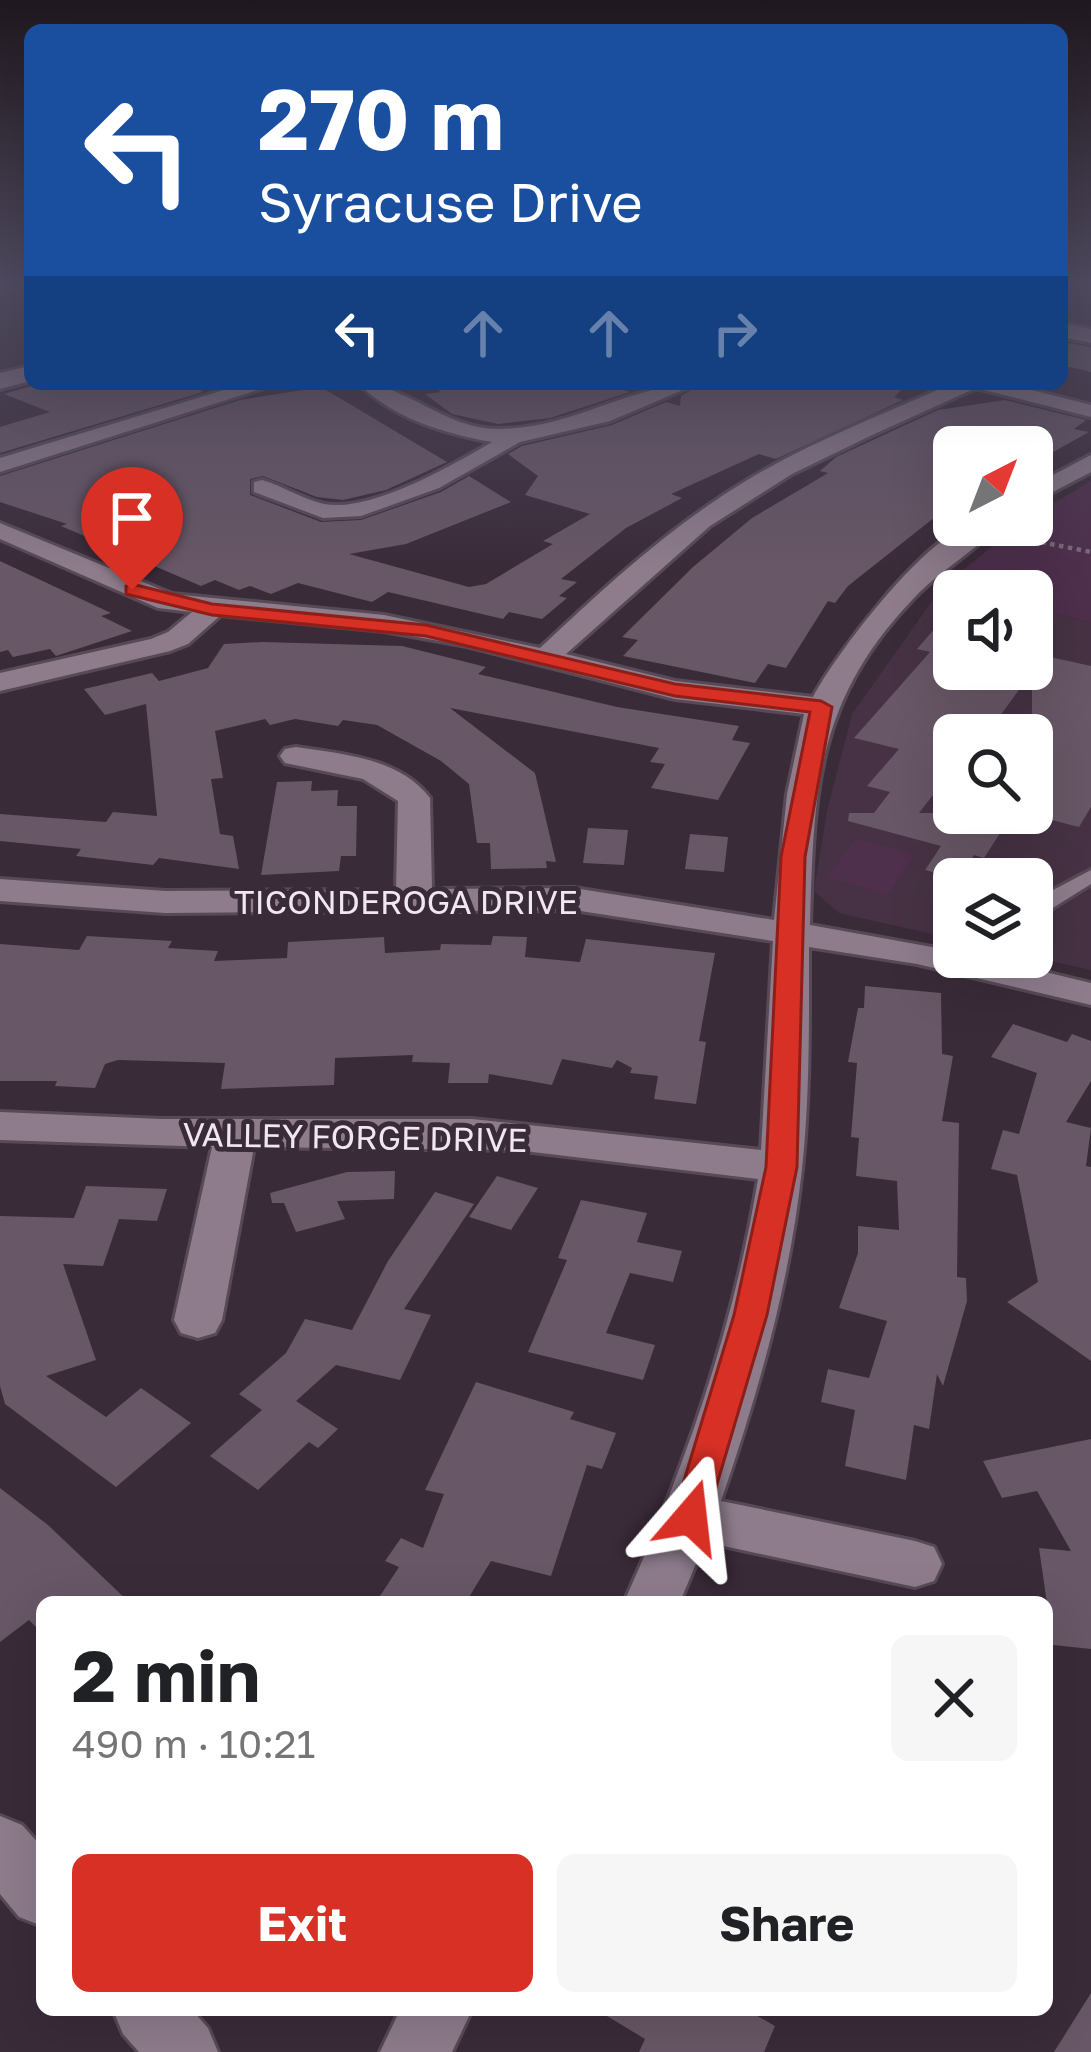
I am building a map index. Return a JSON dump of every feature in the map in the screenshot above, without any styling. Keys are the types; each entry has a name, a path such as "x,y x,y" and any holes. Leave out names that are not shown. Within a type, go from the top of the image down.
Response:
{"street":[{"path":"0,465 246,390"},
{"path":"378,390 411,412 466,431 511,439 564,432 659,390"},
{"path":"546,657 650,559 718,509 804,459 955,390"},
{"path":"1006,390 1091,411"},
{"path":"262,487 308,508 342,513 480,460 511,439"},
{"path":"1053,484 1091,462"},
{"path":"0,530 132,590 212,610 384,623 675,690 821,707"},
{"path":"655,1596 691,1517 751,1315 782,1167 793,857 821,707 881,618 914,580 958,546"},
{"path":"0,682 160,645 178,638 212,610"},
{"path":"296,756 368,768 397,781 414,799 414,900"},
{"name":"TICONDEROGA DRIVE","path":"0,890 165,902 574,899 933,954"},
{"name":"TICONDEROGA DRIVE","path":"1044,978 1091,994"},
{"name":"VALLEY FORGE DRIVE","path":"0,1126 235,1137 430,1132 557,1140 782,1167"},
{"path":"198,1320 235,1137"},
{"path":"691,1517 915,1564"},
{"path":"0,1847 36,1887"},
{"path":"152,2016 184,2052"},
{"path":"414,2052 435,2016"}],"lane":[{"path":"1053,897 1091,876"}],"path":[{"path":"1053,543 1091,552"}],"shaded area":[{"path":"1091,481 1091,622 1053,613 1053,570 963,570 993,546 1053,546 1053,504"},
{"path":"933,600 933,690 1053,690 1053,613 1091,622 1091,970 1053,962 1053,858 933,858 933,934 839,913 814,891 827,811 852,714"},
{"path":"856,838 916,855 888,895 826,877"}],"building":[{"path":"24,388 203,392 0,453 0,427 50,412 4,394"},
{"path":"326,390 447,462 386,490 343,500 317,497 263,476 250,479 250,495 321,522 361,520 441,492 469,476 511,502 406,544 349,554 469,587 486,584 553,544 543,541 590,514 525,495 538,476 508,454 522,446 612,425 666,402 680,406 681,396 691,390 902,390 894,397 903,400 776,459 759,454 671,494 682,498 626,528 561,579 577,582 559,596 567,598 542,619 509,612 503,619 388,592 372,602 298,583 271,594 250,586 239,590 215,580 201,586 61,526 67,524 0,502 0,476 240,400"},
{"path":"438,390 630,392 550,418 498,424 452,414 425,394 441,392"},
{"path":"1005,400 1086,420 1074,429 1089,432 1053,452 1053,426 933,426 933,519 848,586 835,603 828,601 786,668 768,664 755,683 623,656 638,640 622,637 693,567 752,518 828,473 820,471 836,457 938,410"},
{"path":"0,561 111,613 101,616 132,631 56,656 50,649 13,657 8,650 0,652"},
{"path":"933,630 933,690 1019,690 1001,714 933,714 933,795 919,813 933,813 933,834 999,834 984,858 933,858 941,846 848,821 849,813 874,813 890,792 867,786 899,749 854,738 930,652 917,649"},
{"path":"224,644 402,646 486,667 478,674 617,707 739,726 732,740 750,743 718,800 651,788 665,764 650,762 659,748 450,708 535,773 556,862 546,861 547,868 491,869 490,843 477,843 469,784 441,761 377,725 343,720 338,726 295,719 270,725 265,719 215,731 223,778 211,779 220,834 233,836 239,869 159,858 153,865 76,856 81,849 0,841 0,814 106,822 113,812 157,816 146,704 105,715 84,689 152,673 159,681 208,668"},
{"path":"1053,658 1091,666 1091,807 1079,827 1053,820 1053,714 1032,714 1032,690 1053,690"},
{"path":"312,781 311,791 338,790 337,806 357,806 356,856 341,856 339,871 261,875 277,782"},
{"path":"588,828 628,830 624,865 583,863"},
{"path":"690,834 728,837 724,872 685,869"},
{"path":"87,936 172,941 168,948 218,951 214,961 287,958 288,942 384,937 385,953 440,950 441,944 491,945 493,936 527,937 525,957 580,962 586,939 715,953 699,1041 706,1042 696,1104 654,1099 658,1076 630,1073 632,1068 617,1060 612,1068 562,1059 552,1085 489,1074 488,1083 448,1083 450,1063 412,1062 413,1055 335,1058 334,1085 221,1089 225,1063 118,1060 105,1064 95,1088 55,1086 57,1081 0,1081 0,944 79,950"},
{"path":"865,986 941,993 942,1054 953,1056 942,1121 959,1123 957,1277 966,1278 967,1301 943,1386 937,1374 929,1429 914,1425 906,1480 845,1466 855,1410 821,1402 828,1369 869,1378 887,1321 839,1308 858,1253 858,1226 899,1230 897,1181 856,1176 859,1138 851,1137 857,1063 848,1062 858,1008 864,1008"},
{"path":"1013,1024 1067,1042 1072,1034 1091,1041 1091,1081 1066,1122 1091,1128 1086,1166 1091,1167 1091,1361 1007,1302 1038,1282 1017,1175 991,1169 1003,1130 1019,1134 1037,1073 991,1057"},
{"path":"395,1171 394,1199 337,1201 345,1219 296,1232 284,1203 272,1203 270,1193 347,1172"},
{"path":"497,1176 538,1188 511,1230 469,1217"},
{"path":"86,1186 167,1189 157,1221 119,1219 103,1266 63,1264 96,1360 46,1376 106,1417 141,1388 191,1423 116,1487 5,1404 0,1386 0,1216 74,1218"},
{"path":"435,1192 474,1204 404,1309 431,1315 400,1380 336,1365 296,1401 338,1429 318,1448 309,1442 258,1490 210,1456 262,1410 239,1394 286,1353 305,1319 352,1330 388,1261"},
{"path":"581,1200 647,1213 637,1242 682,1251 673,1282 630,1273 606,1333 655,1345 643,1380 528,1352 567,1260 558,1258"},
{"path":"476,1382 574,1412 570,1419 616,1433 602,1469 587,1465 551,1576 491,1561 470,1596 380,1596 399,1567 385,1561 401,1538 423,1548 444,1494 425,1490"},
{"path":"1091,1439 1091,1649 1053,1645 1053,1596 1046,1596 1039,1548 1071,1551 1037,1491 1002,1498 983,1461"},
{"path":"0,1488 48,1525 123,1596 36,1596 36,1627 29,1620 0,1642"},
{"path":"1091,1993 1091,2052 1054,2052"},
{"path":"607,2016 758,2016 775,2026 764,2052 639,2052 645,2039"}],"route":[{"path":"132,590 212,610 384,623 468,638 675,690 821,707 793,857 782,1167 751,1315 691,1517"}]}
